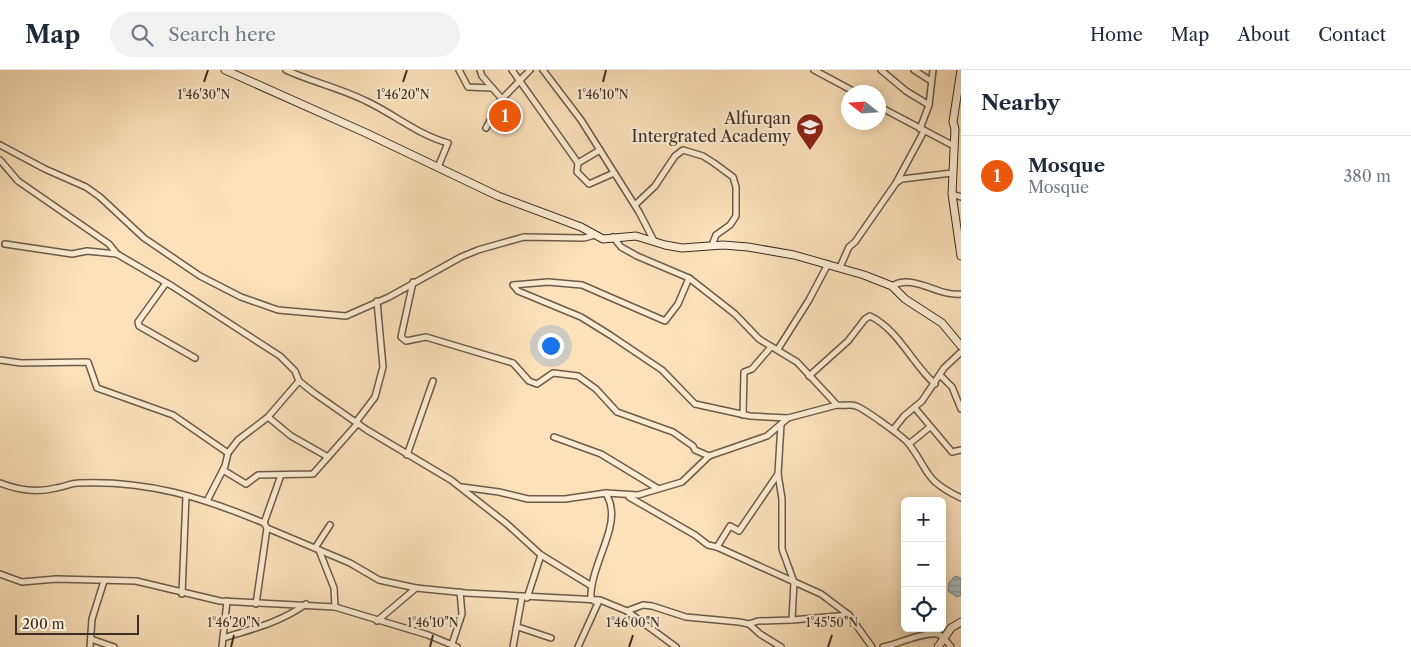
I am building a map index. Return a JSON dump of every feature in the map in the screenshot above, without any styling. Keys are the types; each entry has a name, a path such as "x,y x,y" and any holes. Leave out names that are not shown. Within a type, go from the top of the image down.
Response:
{"street":[{"path":"224,70 498,196 581,227 603,239 636,236 664,245 682,248 712,245 755,248 840,267 892,286 905,299 942,323 961,346"},
{"path":"286,70 366,101 428,138 448,143 438,167"},
{"path":"458,70 468,87 492,88"},
{"path":"480,70 502,99"},
{"path":"512,70 578,163 577,172 591,184 614,172"},
{"path":"486,128 502,99 530,70"},
{"path":"543,70 581,120 635,205 654,241"},
{"path":"814,70 842,85"},
{"path":"881,70 906,91 929,105"},
{"path":"914,70 931,82"},
{"path":"840,267 849,247 855,242 896,184 922,130 929,105 933,70"},
{"path":"960,70 952,194 961,256"},
{"path":"886,110 954,146"},
{"path":"0,145 45,169 86,187 100,197 144,238 200,276 241,297 278,310 346,316 389,297 461,257 524,237 575,238 595,235"},
{"path":"578,163 600,150"},
{"path":"635,205 655,186 675,156 683,150 703,156 733,177 736,187 736,216 730,225 716,235 712,245"},
{"path":"0,160 18,180 110,244 117,254 280,356 295,371 299,381 357,423 458,486 507,524 541,555 590,585"},
{"path":"896,184 902,179 952,173"},
{"path":"952,194 961,197"},
{"path":"614,237 621,246 638,256 689,278 734,314 759,339 797,362 837,405"},
{"path":"5,244 72,254 87,251 117,254"},
{"path":"778,349 809,300 828,264"},
{"path":"689,278 678,304 665,321 582,285 548,282 514,285 518,291 581,317 610,335 662,370 695,404 743,415 788,418 837,405 855,406 893,430 909,444 930,479 940,488 961,498"},
{"path":"892,286 906,281 951,294 961,294"},
{"path":"414,282 401,337 406,341 426,337 513,363 529,381 536,384 553,373 578,376 596,389 617,412 673,432 693,446 695,450 709,456"},
{"path":"166,283 138,322 139,326 195,358"},
{"path":"223,470 246,484 258,475 313,474 357,423 375,397 382,367 377,301"},
{"path":"809,376 848,341 870,316 904,345 922,373 935,384"},
{"path":"743,415 744,372 752,369 771,347"},
{"path":"893,430 915,408 940,375 961,352"},
{"path":"0,360 21,363 88,362 97,388 173,415 228,453"},
{"path":"940,375 952,387 961,409"},
{"path":"207,501 223,470 228,453 238,440 268,417 299,381"},
{"path":"407,455 432,381"},
{"path":"915,408 952,452 961,450"},
{"path":"268,417 291,436 328,457"},
{"path":"458,486 510,494 528,499 566,499 606,494 638,495 682,482 709,456 767,436 777,430 788,418"},
{"path":"781,424 778,474 782,499 782,549 794,582 792,620"},
{"path":"909,444 930,428"},
{"path":"554,437 600,454 657,488"},
{"path":"256,604 265,525 281,474"},
{"path":"717,546 730,526 739,532 778,474"},
{"path":"0,482 28,491 56,488 77,483 138,485 166,489 226,506 350,563 379,580 416,588 492,593 525,598 600,600 627,611 676,647"},
{"path":"591,599 590,585 612,509 606,494"},
{"path":"626,495 695,535 708,545 717,546 820,594 849,615 872,647"},
{"path":"182,594 186,496"},
{"path":"317,549 330,525"},
{"path":"317,549 334,588 335,607"},
{"path":"513,647 525,598 541,555"},
{"path":"0,574 22,582 56,579 136,581 182,594 227,601 335,607 455,645 462,614 460,592"},
{"path":"90,647 92,619 104,581"},
{"path":"377,621 416,588"},
{"path":"578,647 598,603 591,599"},
{"path":"222,647 227,601"},
{"path":"223,638 270,624 292,615 306,604"},
{"path":"627,611 643,605 686,617 749,624 758,621 849,615"},
{"path":"938,647 951,628 961,622"},
{"path":"749,624 760,634 781,647"},
{"path":"518,627 551,638"},
{"path":"883,647 908,641 914,637 935,633 951,647"},
{"path":"91,640 114,647"}],"shaded area":[{"path":"955,576 961,578 961,595 957,597 948,591 949,583"}],"place":[{"name":"Mosque","path":"505,116"},
{"name":"Alfurqan Intergrated Academy","path":"810,151"}]}
